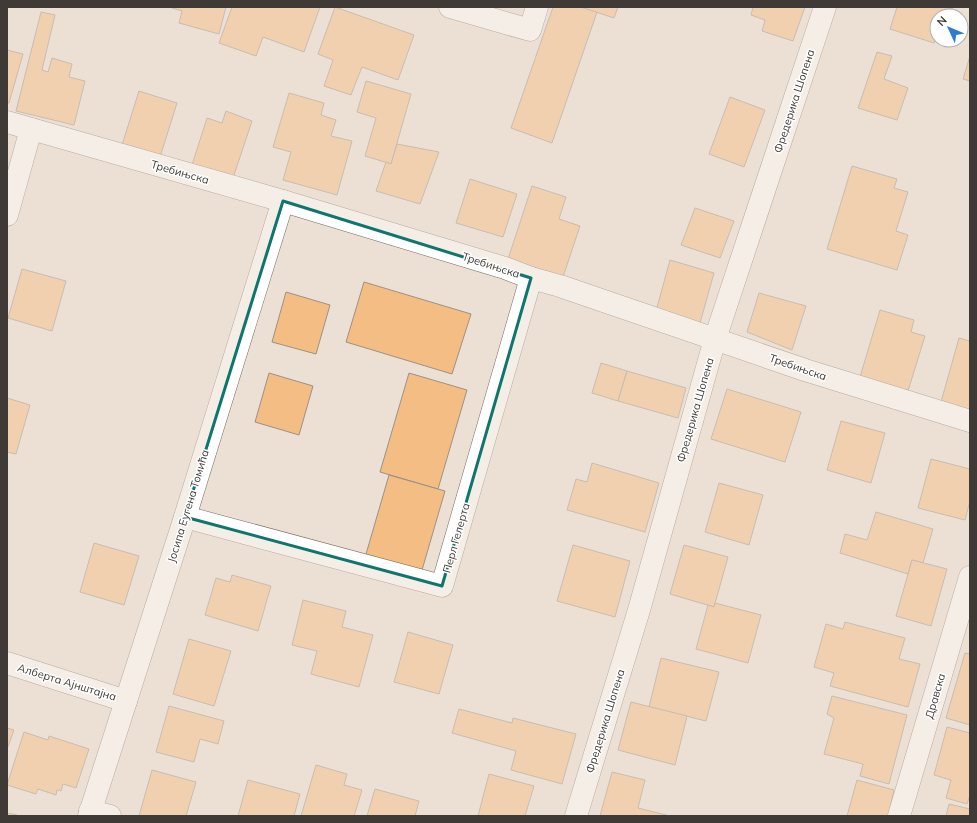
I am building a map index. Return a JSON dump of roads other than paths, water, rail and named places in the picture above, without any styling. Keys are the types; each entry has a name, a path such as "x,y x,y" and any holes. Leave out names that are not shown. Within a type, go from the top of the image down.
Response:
{"street":[{"path":"450,7 530,30 537,7"},
{"name":"Фредерика Шопена","path":"576,816 639,610 715,339 825,7"},
{"name":"Требињска","path":"7,122 283,201 504,268 804,370 970,421"},
{"path":"7,215 31,129"},
{"name":"Јосипа Еугена Томића","path":"96,814 126,701 283,201"},
{"name":"Перл Гелерта","path":"185,517 442,586 531,278"},
{"name":"Дравска","path":"899,816 970,577"},
{"name":"Алберта Ајнштајна","path":"7,663 126,701"}]}
